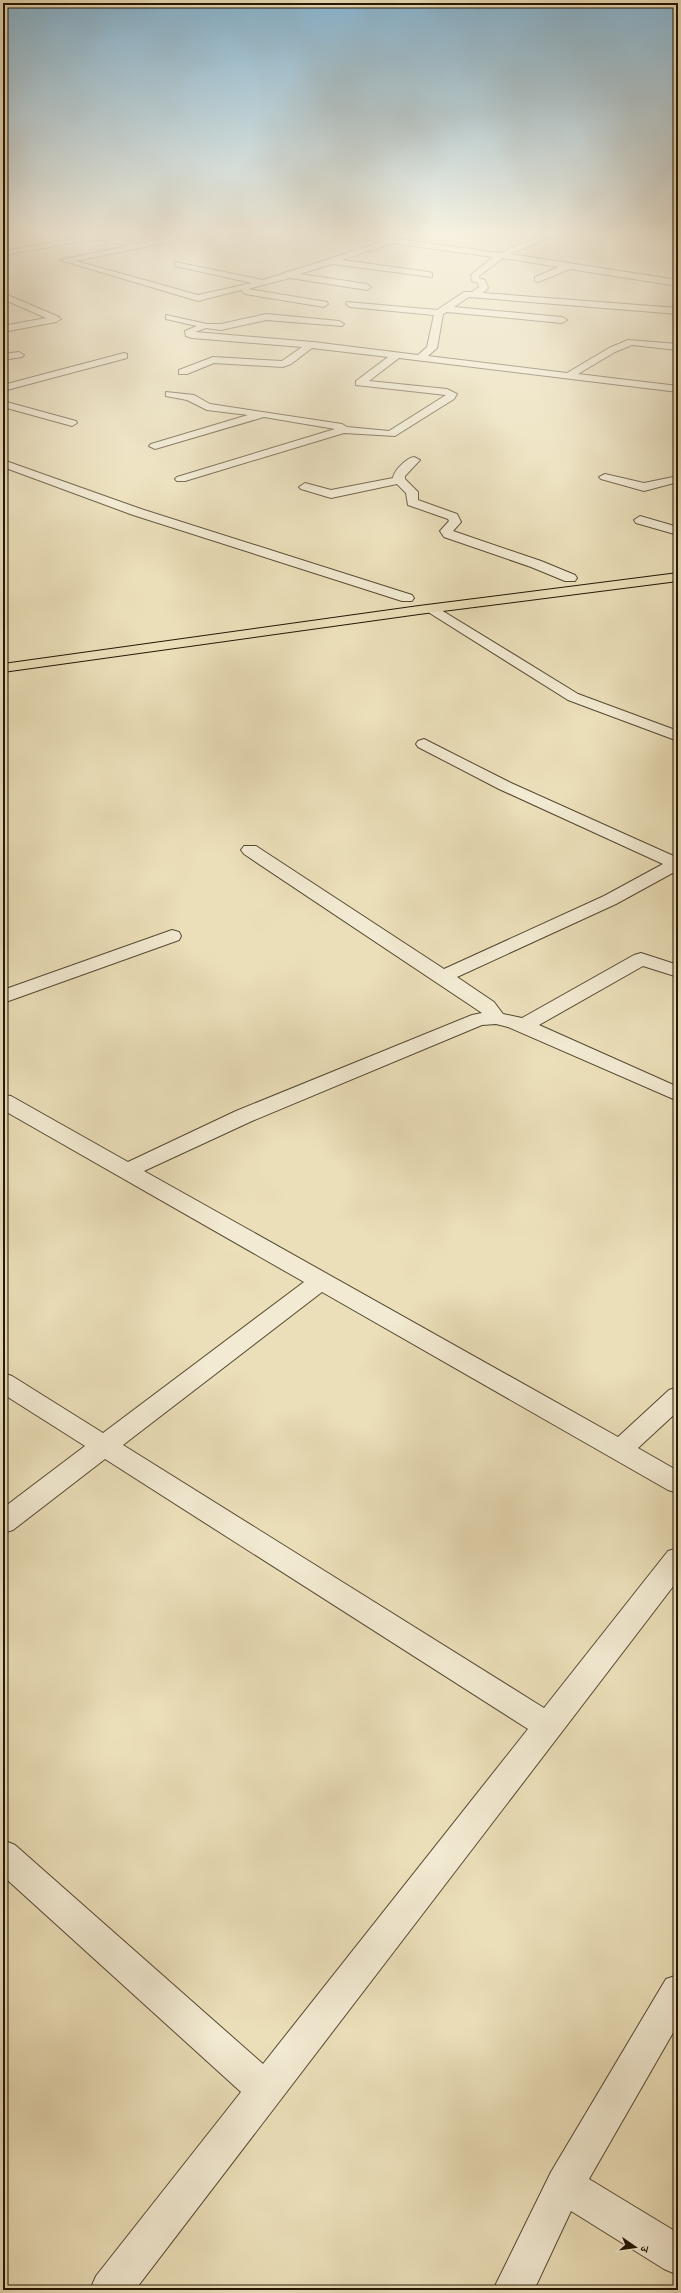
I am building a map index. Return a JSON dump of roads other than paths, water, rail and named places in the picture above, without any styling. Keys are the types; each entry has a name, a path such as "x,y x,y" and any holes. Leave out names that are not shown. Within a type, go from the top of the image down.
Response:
{"highway":[{"path":"169,631 407,598 678,564"},
{"path":"3,668 678,577"}],"street":[{"path":"244,339 310,345 678,389"},
{"path":"419,359 432,348 434,339"},
{"path":"568,376 612,350 632,342 678,347"},
{"path":"183,372 213,360 283,364 288,362 310,345"},
{"path":"3,357 19,355"},
{"path":"3,388 124,356"},
{"path":"170,394 190,397 201,405 207,407 264,414 348,429 391,434 452,394 360,383 396,356"},
{"path":"3,404 72,423"},
{"path":"155,446 264,414"},
{"path":"181,479 317,436 348,429"},
{"path":"399,480 399,475 414,460"},
{"path":"3,463 64,484 137,512 407,598"},
{"path":"605,477 644,487 678,479"},
{"path":"305,487 331,494 399,480"},
{"path":"399,480 412,492 412,502 453,517 455,522 446,530 448,534 536,564 570,578"},
{"path":"640,520 678,531"},
{"path":"433,609 573,697 678,736"},
{"path":"424,744 512,789 677,863"},
{"path":"250,850 487,1006 496,1018"},
{"path":"442,977 610,900 677,863"},
{"path":"3,997 172,936"},
{"path":"523,1026 640,959 678,972"},
{"path":"127,1171 244,1116 479,1019 496,1018 523,1026 678,1095"},
{"path":"3,1101 678,1483"},
{"path":"3,1523 321,1281"},
{"path":"3,1382 548,1726"},
{"path":"620,1450 678,1396"},
{"path":"110,2290 678,1558"},
{"path":"3,1855 265,2090"},
{"path":"513,2290 564,2185 678,1991"},
{"path":"564,2185 678,2255"}]}
